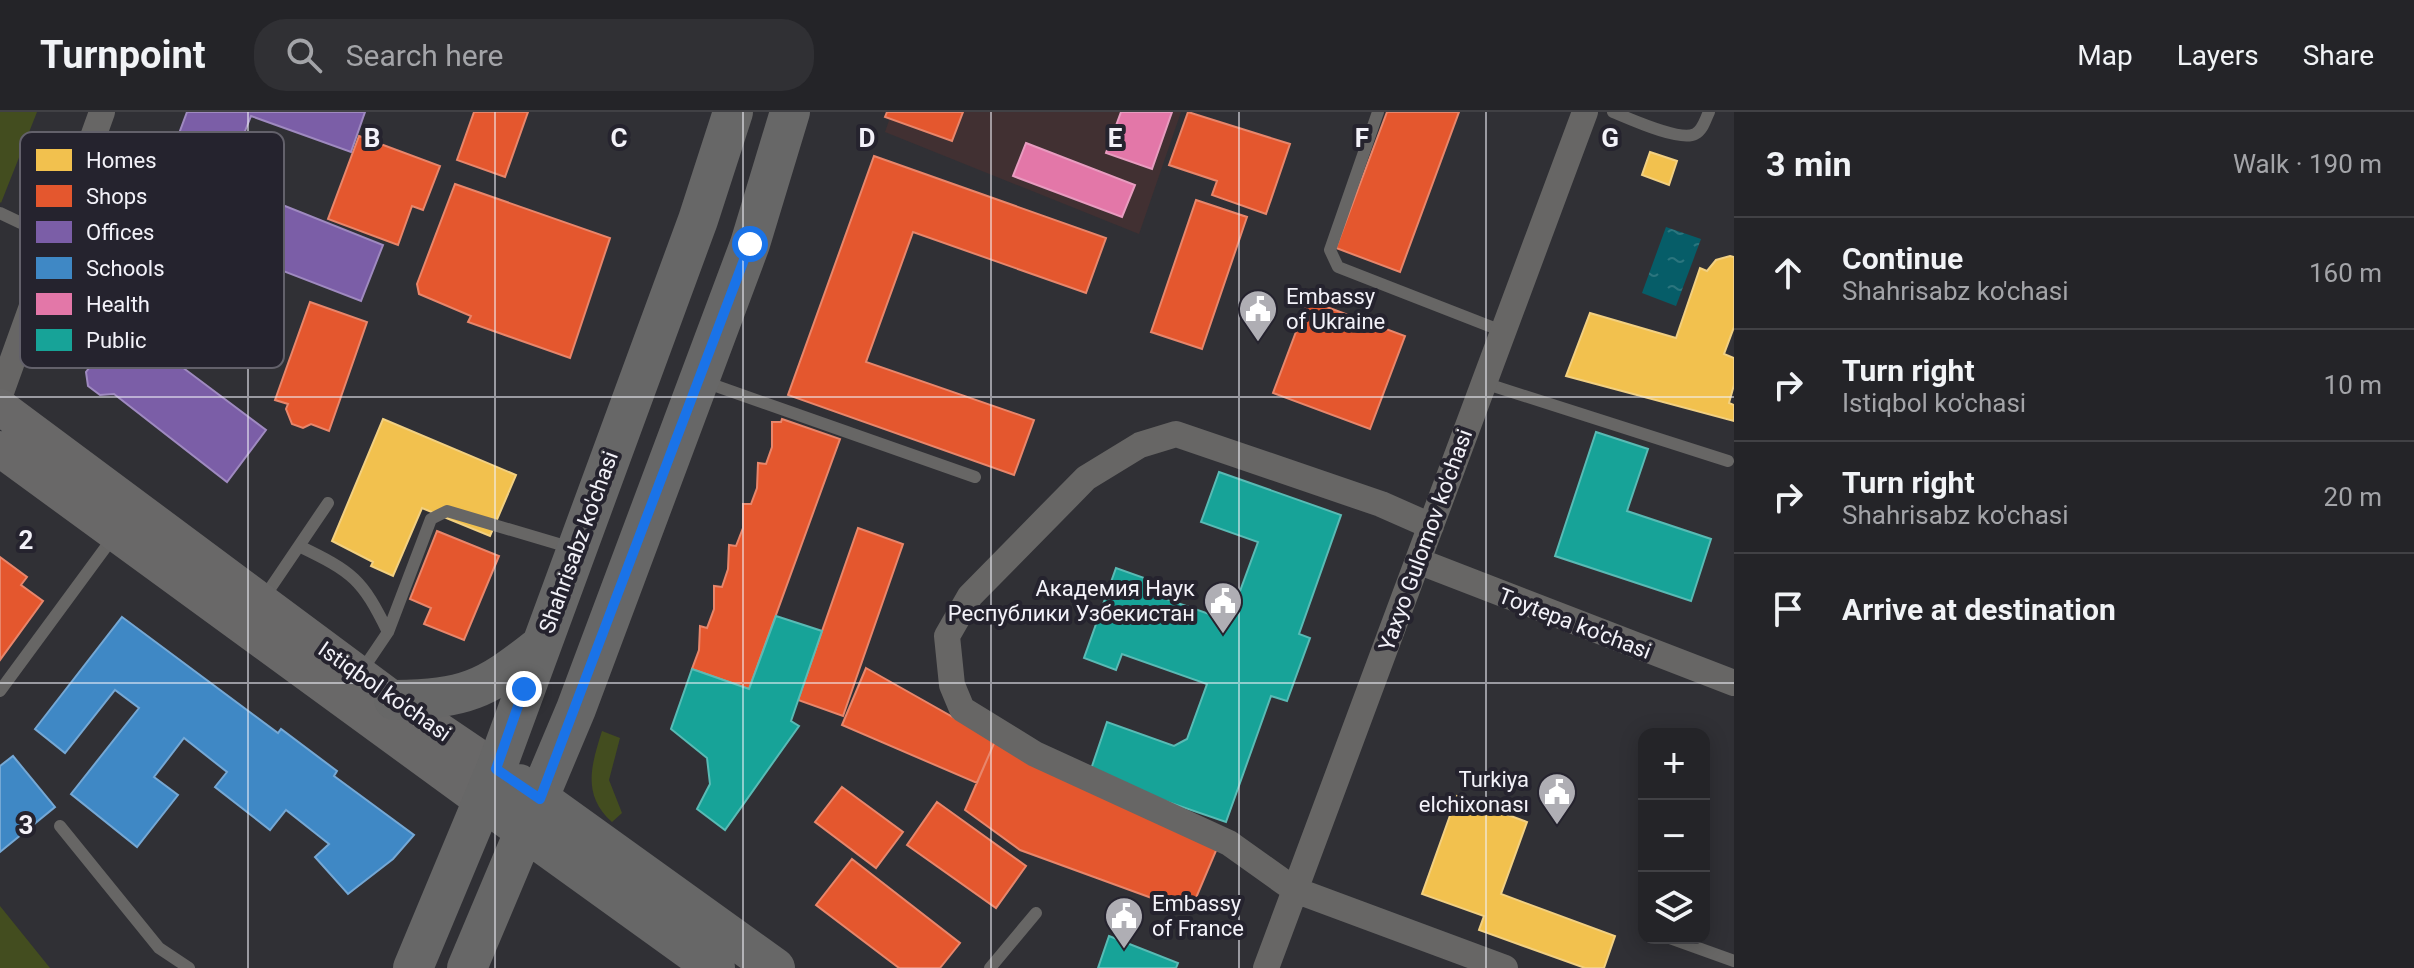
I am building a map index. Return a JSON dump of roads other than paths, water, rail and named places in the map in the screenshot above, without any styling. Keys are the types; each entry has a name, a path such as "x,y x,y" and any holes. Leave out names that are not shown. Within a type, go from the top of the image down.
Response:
{"main road":[{"name":"Shahrisabz ko'chasi","path":"413,968 489,785 698,220 733,112"},
{"path":"467,968 533,815 699,380 750,244 790,112"},
{"path":"394,700 444,700 465,694 500,678 540,646"},
{"name":"Istiqbol ko'chasi","path":"489,785 775,968"},
{"name":"Istiqbol ko'chasi","path":"533,815 715,968"}],"street":[{"path":"95,132 102,112"},
{"name":"Yaxyo Gulomov ko'chasi","path":"1266,968 1585,112"},
{"path":"0,395 20,339"},
{"name":"Istiqbol ko'chasi","path":"0,407 394,700 489,785"},
{"path":"1431,526 1381,504 1176,434 1140,445 1086,478 970,596 947,636 952,685 962,709 1035,754 1229,843 1295,890 1505,968"},
{"name":"Istiqbol ko'chasi","path":"0,449 116,534 489,785"},
{"name":"Toytepa ko'chasi","path":"1418,561 1734,683"}],"lane":[{"path":"1378,112 1330,250 1333,260 1338,267 1502,331"},
{"path":"1613,112 1679,136 1693,136 1701,130 1709,112"},
{"path":"0,213 20,223"},
{"path":"699,380 975,477"},
{"path":"1484,383 1728,461"},
{"path":"261,602 328,503"},
{"path":"359,674 388,632 431,519 438,513 447,511 576,549"},
{"path":"0,691 116,534"},
{"path":"299,546 352,574 369,593 388,632"},
{"path":"60,826 159,948 189,968"},
{"path":"990,968 1036,913"},
{"path":"1687,944 1734,961"}],"water":[{"path":"1666,227 1701,239 1676,306 1642,293"}],"place":[{"name":"Embassy of Ukraine","path":"1258,343"},
{"name":"Академия Наук Республики Узбекистан","path":"1223,635"},
{"name":"Turkiya elchixonası","path":"1557,826"},
{"name":"Embassy of France","path":"1124,950"}]}
